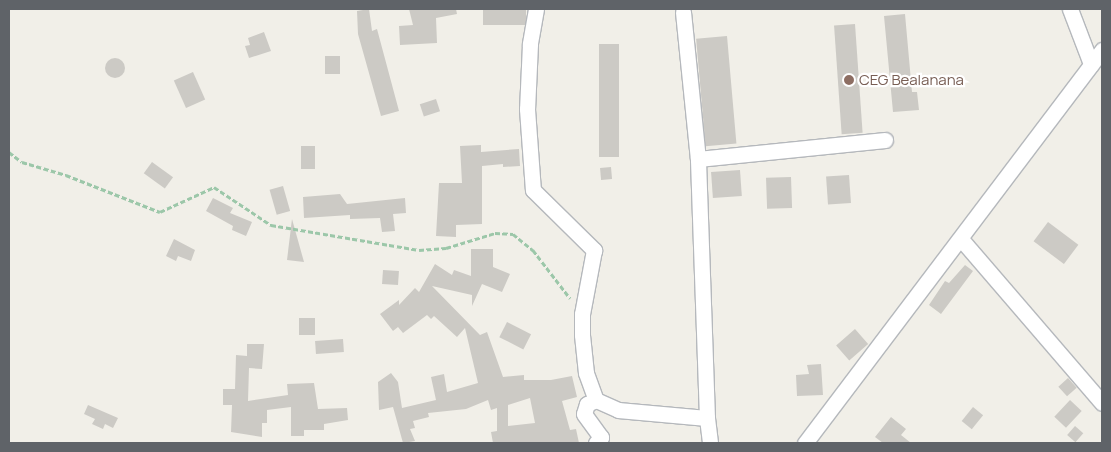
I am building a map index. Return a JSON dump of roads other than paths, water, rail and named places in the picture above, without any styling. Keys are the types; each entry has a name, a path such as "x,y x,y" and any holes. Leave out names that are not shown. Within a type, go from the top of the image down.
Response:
{"street":[{"path":"536,9 530,44 527,109 533,190 594,250 582,314 586,373 596,400 618,410 707,418"},
{"path":"1070,9 1090,64"},
{"path":"683,12 698,159 707,418 710,443"},
{"path":"805,443 1102,50"},
{"path":"698,159 885,140"},
{"path":"961,238 1102,403"},
{"path":"596,400 587,404 584,414 601,437 596,443"}],"place":[{"name":"CEG Bealanana","path":"849,80"}]}
